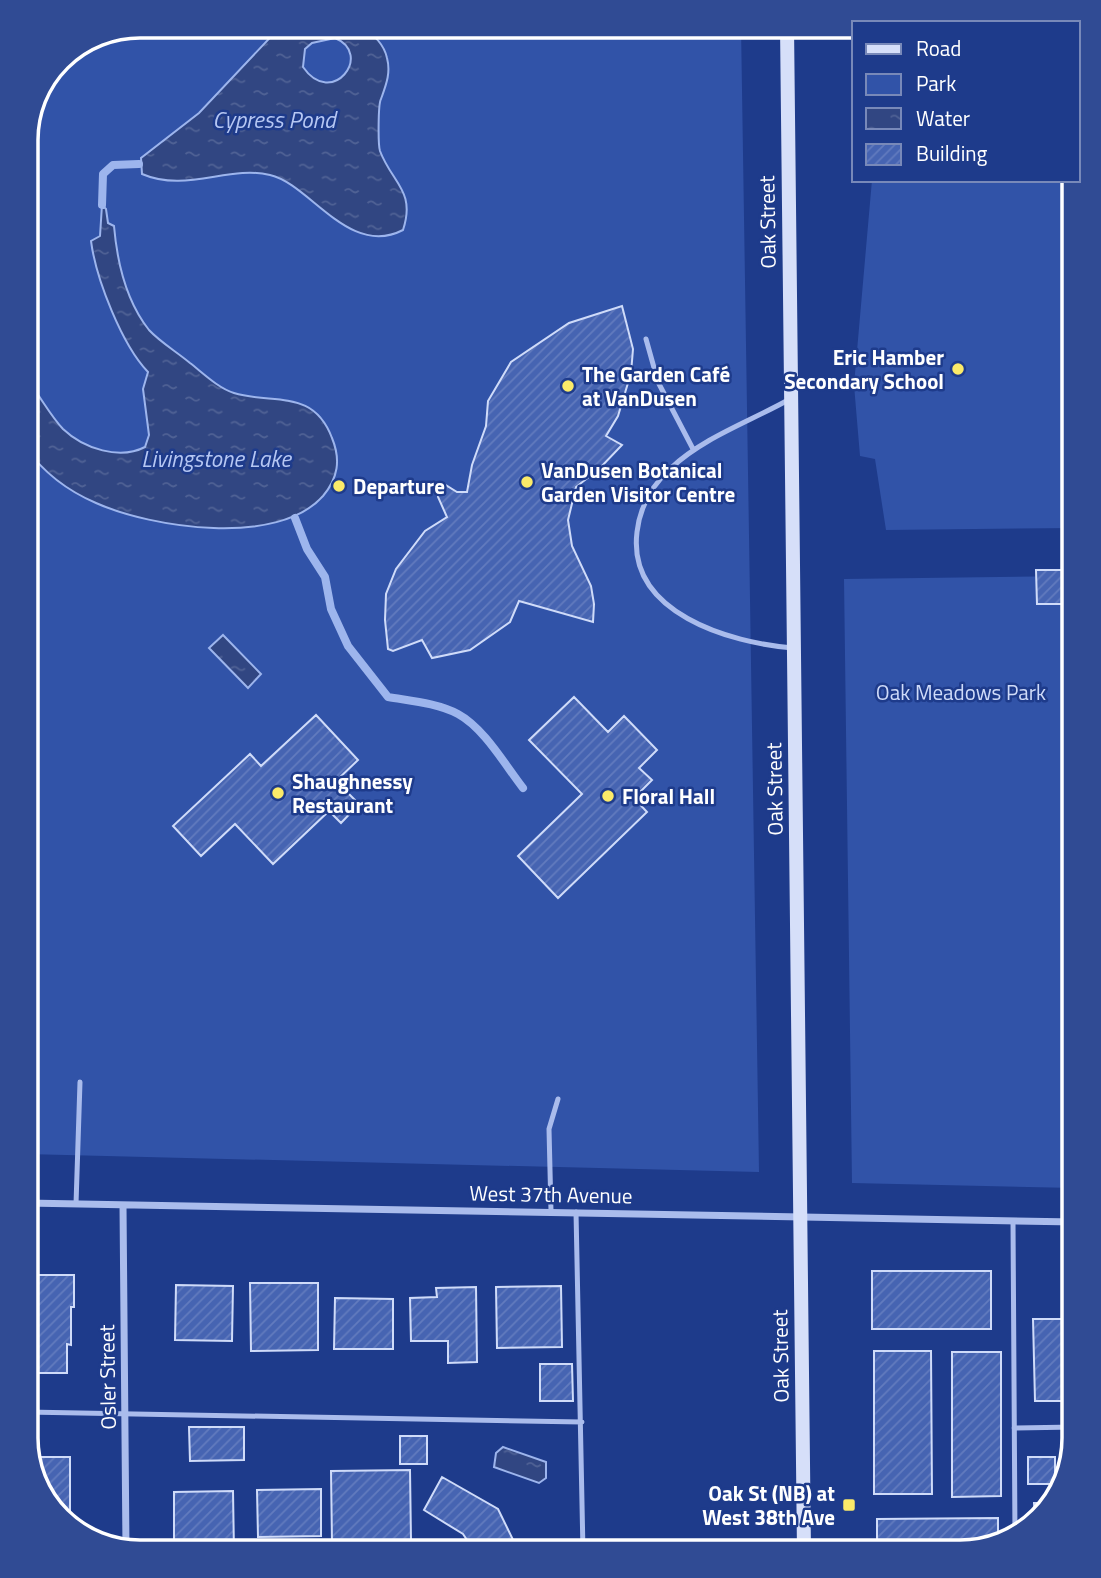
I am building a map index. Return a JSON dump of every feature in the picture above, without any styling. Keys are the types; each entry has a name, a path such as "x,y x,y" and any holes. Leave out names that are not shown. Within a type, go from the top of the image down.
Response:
{"main road":[{"name":"Oak Street","path":"787,39 804,1540"}],"street":[{"name":"West 37th Avenue","path":"38,1203 1062,1222"},
{"name":"Osler Street","path":"123,1205 126,1538"}],"lane":[{"path":"646,339 658,382 694,450"},
{"path":"790,399 694,450 670,469 640,510 637,560 648,582 671,608 693,622 754,645 794,648"},
{"path":"76,1204 80,1082"},
{"path":"551,1211 550,1129 558,1099"},
{"path":"576,1212 583,1540"},
{"path":"1013,1221 1015,1523"},
{"path":"38,1412 582,1422"},
{"path":"1014,1428 1062,1427"}],"green space":[{"path":"141,38 741,39 759,1172 38,1154 39,134 46,102 56,84 68,68 84,56 121,40"},
{"name":"Eric Hamber Secondary School","path":"872,182 1062,182 1062,528 886,530 875,459 860,456 854,385"},
{"name":"Oak Meadows Park","path":"1062,576 1062,1188 852,1183 844,579"}],"water":[{"name":"Cypress Pond","path":"270,38 334,38 312,43 305,49 303,67 314,78 326,82 336,80 350,65 351,55 346,46 335,38 376,38 388,63 386,84 379,108 379,147 405,196 407,206 403,230 383,236 365,234 348,227 285,181 270,175 239,173 191,180 158,179 142,174 141,158 199,113"},
{"name":"Livingstone Lake","path":"102,205 106,209 108,223 114,226 120,267 129,294 141,319 153,334 228,391 291,401 314,412 324,422 335,446 337,468 323,496 303,512 276,522 246,527 214,528 149,520 120,512 76,493 39,463 39,395 63,429 92,447 114,452 135,451 145,447 149,435 143,389 148,372 120,329 104,292 91,241 100,236"},
{"path":"223,635 261,674 248,688 209,648"},
{"path":"503,1447 546,1462 546,1478 539,1483 494,1467 496,1453"}],"building":[{"name":"VanDusen Botanical Garden Visitor Centre","path":"622,306 633,349 631,373 618,416 606,436 622,445 599,469 576,487 568,520 572,546 591,586 593,622 519,601 510,622 470,650 432,658 422,640 393,651 388,649 386,594 396,569 425,531 447,517 438,497 440,487 444,484 457,492 467,492 472,465 486,426 488,401 511,362 569,323"},
{"path":"1036,570 1062,570 1062,604 1037,604"},
{"name":"Floral Hall","path":"574,697 608,732 624,716 657,750 639,768 652,780 634,798 647,812 558,898 518,856 582,794 529,740"},
{"name":"Shaughnessy Restaurant","path":"316,715 358,760 336,781 359,804 341,823 329,811 273,864 235,824 201,856 173,826 250,754 261,766"},
{"path":"872,1271 991,1271 991,1329 872,1329"},
{"path":"38,1275 74,1275 74,1307 71,1307 71,1345 67,1344 67,1373 38,1373"},
{"path":"250,1283 318,1283 318,1350 251,1351"},
{"path":"176,1285 233,1286 232,1341 175,1340"},
{"path":"561,1286 562,1347 497,1348 496,1287"},
{"path":"476,1287 477,1362 448,1363 448,1341 411,1341 410,1298 437,1297 436,1288"},
{"path":"335,1298 393,1299 393,1349 334,1349"},
{"path":"1033,1319 1062,1319 1062,1401 1035,1401"},
{"path":"874,1351 931,1351 932,1494 874,1494"},
{"path":"952,1352 1001,1352 1001,1496 952,1497"},
{"path":"540,1364 572,1364 573,1401 540,1401"},
{"path":"189,1427 244,1427 244,1460 190,1461"},
{"path":"400,1436 427,1436 427,1464 400,1464"},
{"path":"40,1457 70,1457 70,1511 52,1488"},
{"path":"1028,1457 1055,1457 1055,1476 1051,1484 1028,1484"},
{"path":"410,1470 411,1539 332,1539 331,1471"},
{"path":"442,1477 498,1509 513,1539 467,1539 463,1534 424,1510"},
{"path":"321,1489 321,1536 258,1537 257,1490"},
{"path":"233,1491 234,1539 174,1539 174,1492"},
{"path":"998,1518 998,1532 960,1540 877,1540 877,1519"}],"waterway":[{"path":"102,205 103,174 113,165 139,164"},
{"path":"295,518 307,549 325,577 331,609 348,646 388,697 441,707 468,720 523,788"}],"place":[{"name":"Eric Hamber Secondary School","path":"958,369"},
{"name":"The Garden Café at VanDusen","path":"568,386"},
{"name":"VanDusen Botanical Garden Visitor Centre","path":"527,482"},
{"name":"Departure","path":"339,486"},
{"name":"Shaughnessy Restaurant","path":"278,793"},
{"name":"Floral Hall","path":"608,796"},
{"name":"Oak St (NB) at West 38th Ave","path":"849,1505"}]}
